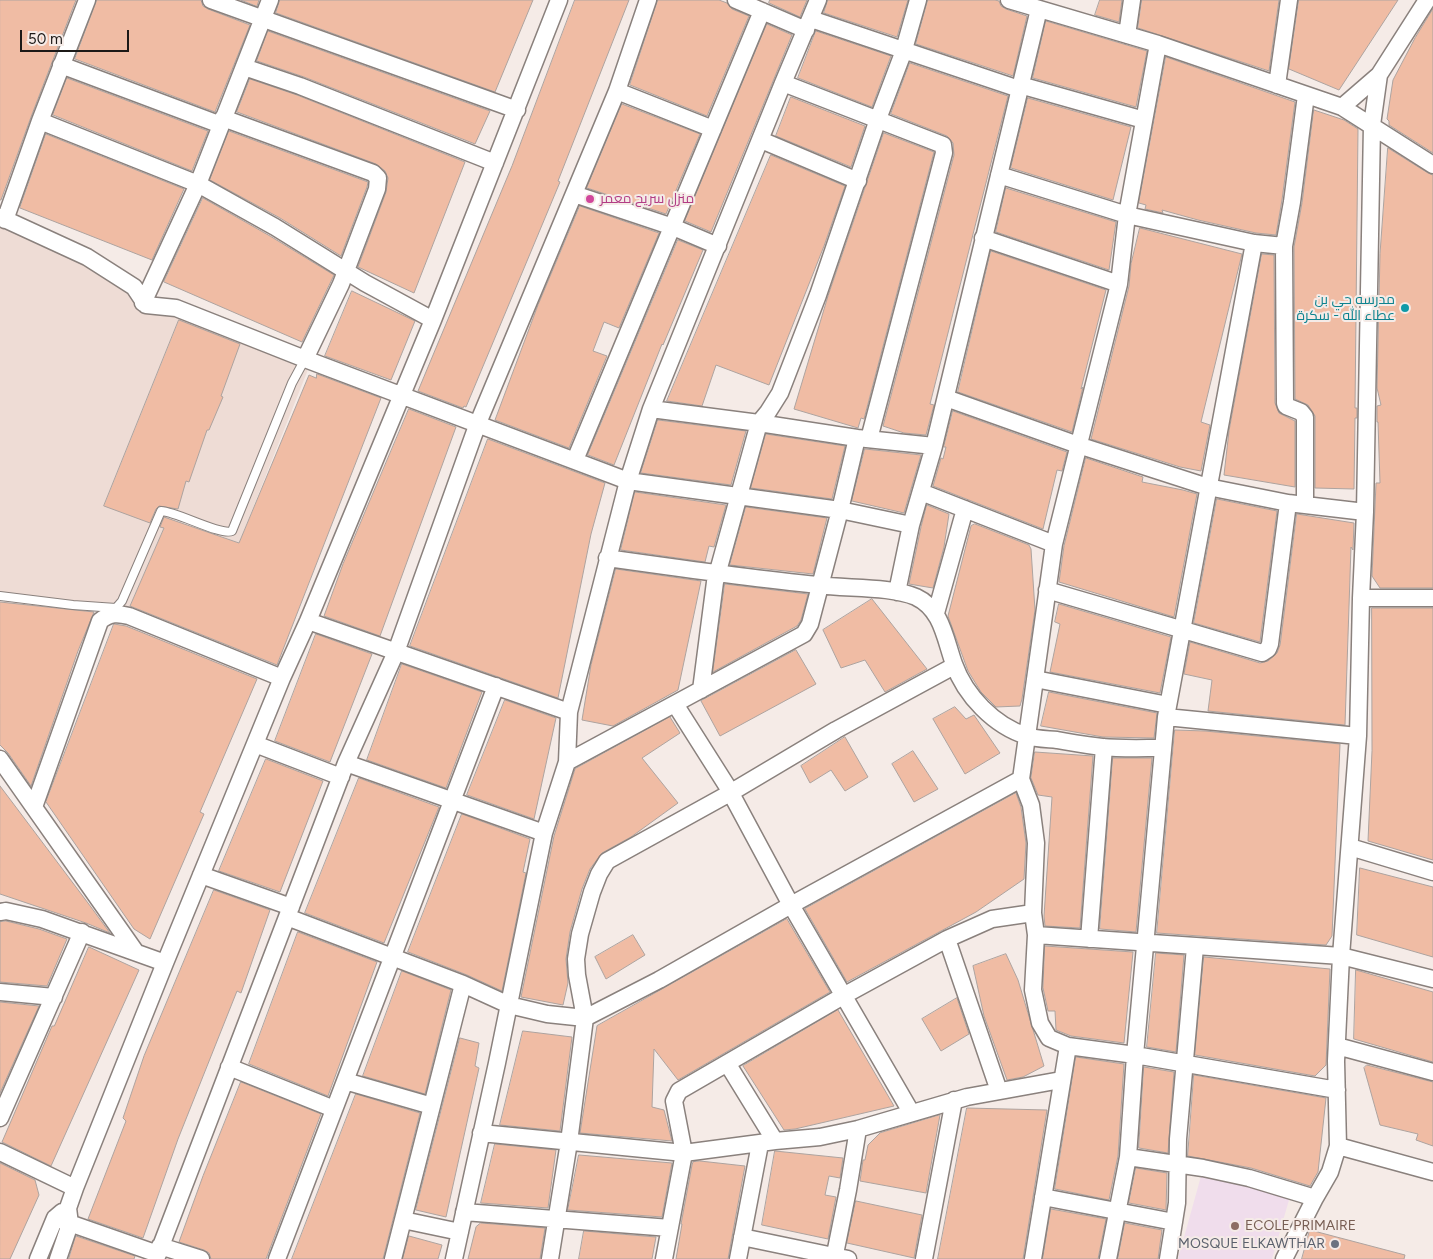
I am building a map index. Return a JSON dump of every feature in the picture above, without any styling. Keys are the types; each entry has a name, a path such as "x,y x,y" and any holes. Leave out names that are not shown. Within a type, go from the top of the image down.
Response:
{"street":[{"path":"87,0 3,219 87,257 134,287 143,303 176,308 305,359 628,480 840,510 911,525"},
{"path":"211,0 517,110"},
{"path":"143,303 198,184 270,0"},
{"path":"58,1259 75,1188 282,678 308,621 433,320 559,0"},
{"path":"158,1253 343,770 396,652 478,423 617,91 648,0"},
{"path":"736,0 762,11 809,25 904,51 1020,87 1144,120"},
{"path":"454,1259 510,1005 544,833 567,762 569,712 628,480 651,410 818,0"},
{"path":"701,690 716,574 758,423 768,412 780,393 818,296 878,119 904,51 918,0"},
{"path":"1009,0 1158,44 1342,107 1433,165"},
{"path":"1127,35 1132,0"},
{"path":"1278,85 1289,0"},
{"path":"1342,107 1379,75 1427,3"},
{"path":"897,592 911,525 946,398 1039,9"},
{"path":"575,460 762,11"},
{"path":"1158,44 1127,215 1119,284 1054,544 1021,779 1031,805 1036,843 1033,913 1036,935 1033,990 1040,1023 1049,1038 1068,1046 1135,1055 1337,1090"},
{"path":"61,65 373,173 378,177 377,189 346,271 305,359"},
{"path":"244,67 300,86 495,163"},
{"path":"1284,1259 1330,1172 1338,1146 1337,1046 1341,956 1358,736 1365,512 1372,125 1379,75"},
{"path":"567,762 804,634 810,624 840,510 863,438 944,153 943,145 783,83"},
{"path":"617,91 713,129"},
{"path":"1305,504 1304,417 1301,412 1286,406 1285,403 1284,246 1292,202 1306,95"},
{"path":"40,121 198,184 433,320"},
{"path":"760,140 858,181"},
{"path":"999,175 1127,215 1254,243 1284,246"},
{"path":"574,194 673,227 718,246"},
{"path":"983,238 1119,284"},
{"path":"1108,1259 1128,1157 1135,1055 1167,711 1254,243"},
{"path":"946,398 1078,445 1208,488 1288,503 1365,512"},
{"path":"651,410 934,446"},
{"path":"921,492 1054,544"},
{"path":"1047,590 1182,628 1258,652 1268,650 1288,503"},
{"path":"936,613 965,509"},
{"path":"608,558 716,574 821,586 897,592 915,597 936,613 954,666 964,685 981,706 1002,725 1027,736 1104,747 1163,748"},
{"path":"1361,598 1433,598"},
{"path":"34,807 100,621 107,616 117,613 129,616 282,678"},
{"path":"308,621 569,712"},
{"path":"550,1259 569,1142 585,1018 576,959 580,934 592,892 599,874 607,861 730,793 836,730 954,666"},
{"path":"1035,679 1167,711 1358,736"},
{"path":"277,1259 496,686"},
{"path":"675,704 730,793 843,996 911,1112"},
{"path":"255,744 452,801 544,833"},
{"path":"1089,939 1104,747"},
{"path":"0,759 5,773 34,807 135,951"},
{"path":"201,876 510,1005 547,1014 585,1018 659,980 791,904 1021,779"},
{"path":"1350,847 1433,872"},
{"path":"0,912 6,911 42,919 165,963"},
{"path":"664,1259 684,1153 675,1108 675,1097 679,1090 947,939 992,919 1033,913"},
{"path":"0,1118 8,1080 54,997 82,932"},
{"path":"1036,935 1341,956 1433,979"},
{"path":"947,939 999,1091"},
{"path":"1168,1259 1177,1203 1178,1139 1183,1064 1195,946"},
{"path":"393,1259 463,984"},
{"path":"0,992 54,997"},
{"path":"1033,1259 1068,1046"},
{"path":"1337,1046 1433,1072"},
{"path":"727,1063 767,1142 738,1259"},
{"path":"229,1068 334,1109"},
{"path":"481,1134 684,1153 820,1137 858,1129 954,1100 1061,1080"},
{"path":"345,1081 432,1106"},
{"path":"924,1259 954,1100"},
{"path":"742,1237 839,1258 858,1129"},
{"path":"1338,1146 1433,1172"},
{"path":"0,1152 75,1188"},
{"path":"1128,1157 1203,1168 1250,1178 1315,1198"},
{"path":"1042,1197 1117,1213 1174,1222"},
{"path":"464,1212 670,1228"},
{"path":"38,1259 54,1218 69,1216 158,1253 201,1259"},
{"path":"403,1220 460,1232"}],"lane":[{"path":"0,596 116,608 122,601 160,512 186,517 225,533 232,531 292,383 305,359"}],"shaded area":[{"path":"0,220 137,290 138,302 311,362 239,543 169,516 127,613 0,596"},
{"name":"ECOLE PRIMAIRE","path":"1203,1169 1291,1193 1272,1259 1178,1259"}],"building":[{"path":"0,0 76,0 1,200 0,200"},
{"path":"97,0 201,0 203,6 208,9 250,25 215,112 75,59"},
{"path":"241,0 259,0 257,6"},
{"path":"280,0 533,0 495,92 276,13"},
{"path":"575,0 629,0 558,181 560,182 466,407 464,406 463,408 418,391 512,166"},
{"path":"658,0 719,0 727,3 732,9 749,16 707,116 630,85"},
{"path":"770,0 807,0 800,17 769,3"},
{"path":"828,0 908,0 897,37 824,13"},
{"path":"928,0 995,0 999,1 1001,6 1006,9 1027,16 1013,76 916,44"},
{"path":"1100,0 1122,0 1119,22 1095,15"},
{"path":"1142,0 1279,0 1269,71 1138,28"},
{"path":"1299,0 1398,0 1339,90 1289,69"},
{"path":"1433,9 1433,153 1389,125 1387,119 1393,80"},
{"path":"1046,21 1147,51 1136,107 1033,78"},
{"path":"767,24 792,35 711,232 685,221"},
{"path":"268,31 490,111 475,144 304,77 257,61"},
{"path":"816,31 891,56 872,107 798,78"},
{"path":"1166,57 1295,102 1276,235 1256,233 1162,210 1163,213 1145,209 1146,205 1139,203"},
{"path":"910,63 1008,96 930,404 934,405 926,435 904,433 883,426 954,155 953,143 947,136 891,114"},
{"path":"67,78 208,131 192,171 53,115"},
{"path":"250,79 297,95 465,162 414,293 358,267 386,192 388,178 385,171 376,164 237,112"},
{"path":"791,97 865,126 851,167 776,136"},
{"path":"1028,98 1131,127 1113,200 1011,168"},
{"path":"622,104 700,134 666,214 587,188"},
{"path":"1314,110 1344,120 1358,129 1355,408 1357,408 1357,418 1355,418 1354,489 1315,488 1315,416 1308,405 1295,399 1294,247 1302,203"},
{"path":"229,131 368,182 341,256 280,218 210,180"},
{"path":"884,133 934,152 864,419 861,418 858,428 794,409 828,296"},
{"path":"46,134 184,189 152,260 20,208"},
{"path":"1388,148 1433,175 1433,588 1380,588 1372,576 1376,483 1380,483 1377,406 1381,405 1377,388 1380,254"},
{"path":"771,155 845,186 824,246 769,385 716,365 702,406 667,401"},
{"path":"1006,188 1116,222 1109,270 996,232"},
{"path":"203,198 334,275 302,342 164,282"},
{"path":"580,206 659,233 619,328 604,322 593,351 607,356 569,448 495,420 538,305"},
{"path":"1140,228 1242,254 1201,422 1210,425 1201,471 1180,467 1091,439 1129,286 1131,264"},
{"path":"678,240 703,250 662,344 614,465 588,455"},
{"path":"991,251 1106,290 1072,432 958,392"},
{"path":"1262,254 1274,255 1275,403 1279,413 1295,421 1295,487 1224,475 1229,431"},
{"path":"352,291 415,321 391,380 325,356"},
{"path":"179,320 240,344 221,396 223,397 209,430 207,430 189,482 186,481 178,509 159,506 150,523 104,506"},
{"path":"317,374 381,398 277,665 130,606 164,528 160,527 164,517 239,543 309,375 316,378"},
{"path":"409,409 456,427 380,636 324,616 343,564"},
{"path":"953,411 1067,452 1062,471 1057,470 1043,529 933,486 941,458 943,459"},
{"path":"658,420 746,431 731,485 641,473"},
{"path":"766,434 845,446 832,499 751,488"},
{"path":"488,439 605,483 591,534 558,698 410,646"},
{"path":"865,449 921,455 904,513 852,501"},
{"path":"1086,458 1143,477 1142,482 1197,494 1174,617 1059,582 1064,546"},
{"path":"635,492 726,505 714,547 709,546 705,562 621,550"},
{"path":"1217,499 1277,511 1260,642 1194,623"},
{"path":"927,505 949,514 944,547 933,588 909,584"},
{"path":"746,507 827,518 813,574 730,565"},
{"path":"1297,514 1354,523 1353,550 1351,547 1345,725 1208,711 1212,680 1184,674 1190,642 1260,663 1268,661 1277,653 1280,645"},
{"path":"975,524 1029,545 1031,549 1035,610 1020,706 996,707 981,692 968,671 948,616 971,526"},
{"path":"616,569 701,581 678,690 613,726 582,720 591,665"},
{"path":"725,584 808,594 801,620 797,626 713,672"},
{"path":"872,599 927,669 885,692 865,660 841,668 823,630"},
{"path":"0,602 94,612 78,651 31,786 8,753 0,745"},
{"path":"1059,604 1171,637 1160,693 1050,672 1060,624 1055,622"},
{"path":"1372,608 1433,608 1433,860 1368,841 1372,751"},
{"path":"114,624 126,626 257,679 200,812 204,814 150,939 134,929 46,802"},
{"path":"316,634 372,654 330,762 275,741"},
{"path":"796,650 816,684 720,736 701,701"},
{"path":"402,664 482,692 446,788 367,760"},
{"path":"1049,692 1157,713 1154,738 1103,737 1041,726"},
{"path":"505,700 556,718 534,819 467,795"},
{"path":"955,707 966,719 974,715 1000,753 965,774 933,719"},
{"path":"670,717 680,733 642,758 678,803 631,837 602,853 590,869 582,889 570,932 566,959 568,983 563,1005 521,997 554,836 575,769"},
{"path":"1175,730 1205,731 1340,744 1332,936 1326,945 1157,933"},
{"path":"845,737 868,777 845,791 831,770 810,783 801,766"},
{"path":"913,751 938,789 914,802 892,764"},
{"path":"1035,752 1093,756 1080,928 1045,926 1044,916 1052,797 1038,795 1031,778"},
{"path":"1113,758 1152,758 1136,932 1100,929"},
{"path":"266,759 323,781 280,892 219,871"},
{"path":"359,778 439,807 384,943 305,913"},
{"path":"0,786 110,933 0,894"},
{"path":"1016,793 1021,807 1026,843 1024,879 976,912 847,982 805,909"},
{"path":"462,814 530,839 523,872 526,873 502,991 408,952"},
{"path":"1360,868 1433,887 1433,957 1357,935"},
{"path":"214,890 270,910 241,993 237,991 178,1139 143,1238 88,1219 126,1121 123,1118 144,1056"},
{"path":"787,919 830,992 678,1080 654,1049 652,1107 664,1110 672,1141 580,1133 597,1026"},
{"path":"6,921 39,929 67,939 47,986 0,982 0,922"},
{"path":"298,932 377,962 328,1096 249,1064"},
{"path":"633,935 645,955 606,979 595,957"},
{"path":"1045,946 1133,952 1124,1043 1071,1036 1056,1030 1055,1011 1048,1011 1043,988"},
{"path":"89,947 139,970 51,1166 2,1142 52,1026 54,1026"},
{"path":"1156,953 1184,955 1176,1052 1147,1047"},
{"path":"1006,954 1018,980 1044,1066 1023,1077 1007,1080 984,1016 973,966"},
{"path":"1204,957 1330,969 1326,1065 1315,1076 1195,1055"},
{"path":"1356,970 1433,992 1433,1062 1354,1039"},
{"path":"402,971 451,990 425,1094 363,1076"},
{"path":"957,998 969,1034 941,1051 922,1019"},
{"path":"0,1002 39,1006 0,1093"},
{"path":"838,1010 894,1106 784,1130 743,1066"},
{"path":"523,1031 572,1037 560,1131 500,1125"},
{"path":"460,1038 479,1043 475,1066 479,1068 446,1217 416,1210"},
{"path":"1076,1057 1124,1064 1118,1156 1109,1200 1055,1189"},
{"path":"1367,1065 1433,1082 1433,1146 1416,1140 1418,1134 1380,1125 1364,1068"},
{"path":"1144,1067 1174,1072 1168,1153 1139,1148"},
{"path":"1194,1075 1326,1098 1318,1172 1310,1186 1251,1168 1188,1156"},
{"path":"241,1082 321,1114 266,1259 211,1259 209,1253 204,1250 179,1242"},
{"path":"356,1094 420,1113 383,1259 292,1259"},
{"path":"967,1108 1047,1110 1023,1259 938,1259"},
{"path":"940,1115 926,1193 860,1181 863,1160 865,1160 868,1145 880,1133"},
{"path":"495,1144 556,1150 548,1208 481,1203"},
{"path":"775,1151 843,1158 840,1178 829,1176 825,1195 836,1197 828,1239 762,1225"},
{"path":"579,1155 672,1163 662,1217 568,1210"},
{"path":"700,1161 745,1166 728,1259 676,1259 692,1165 693,1162"},
{"path":"0,1163 35,1180 39,1195 10,1259 0,1259"},
{"path":"1136,1168 1167,1173 1166,1210 1129,1203"},
{"path":"856,1201 922,1215 914,1258 847,1243"},
{"path":"1051,1209 1106,1219 1098,1259 1043,1259"},
{"path":"481,1223 545,1228 540,1259 468,1259 476,1227"},
{"path":"1125,1223 1162,1230 1158,1259 1118,1259"},
{"name":"MOSQUE ELKAWTHAR","path":"1310,1230 1405,1255 1404,1259 1302,1259"},
{"path":"584,1231 656,1237 652,1259 579,1259"},
{"path":"76,1236 135,1256 134,1259 69,1259"},
{"path":"409,1236 442,1245 438,1259 403,1259"}],"place":[{"name":"منزل سريح معمر","path":"590,199"},
{"name":"مدرسه حي بن عطاء الله - سكرة","path":"1405,308"},
{"name":"ECOLE PRIMAIRE","path":"1235,1226"},
{"name":"MOSQUE ELKAWTHAR","path":"1335,1244"}]}
